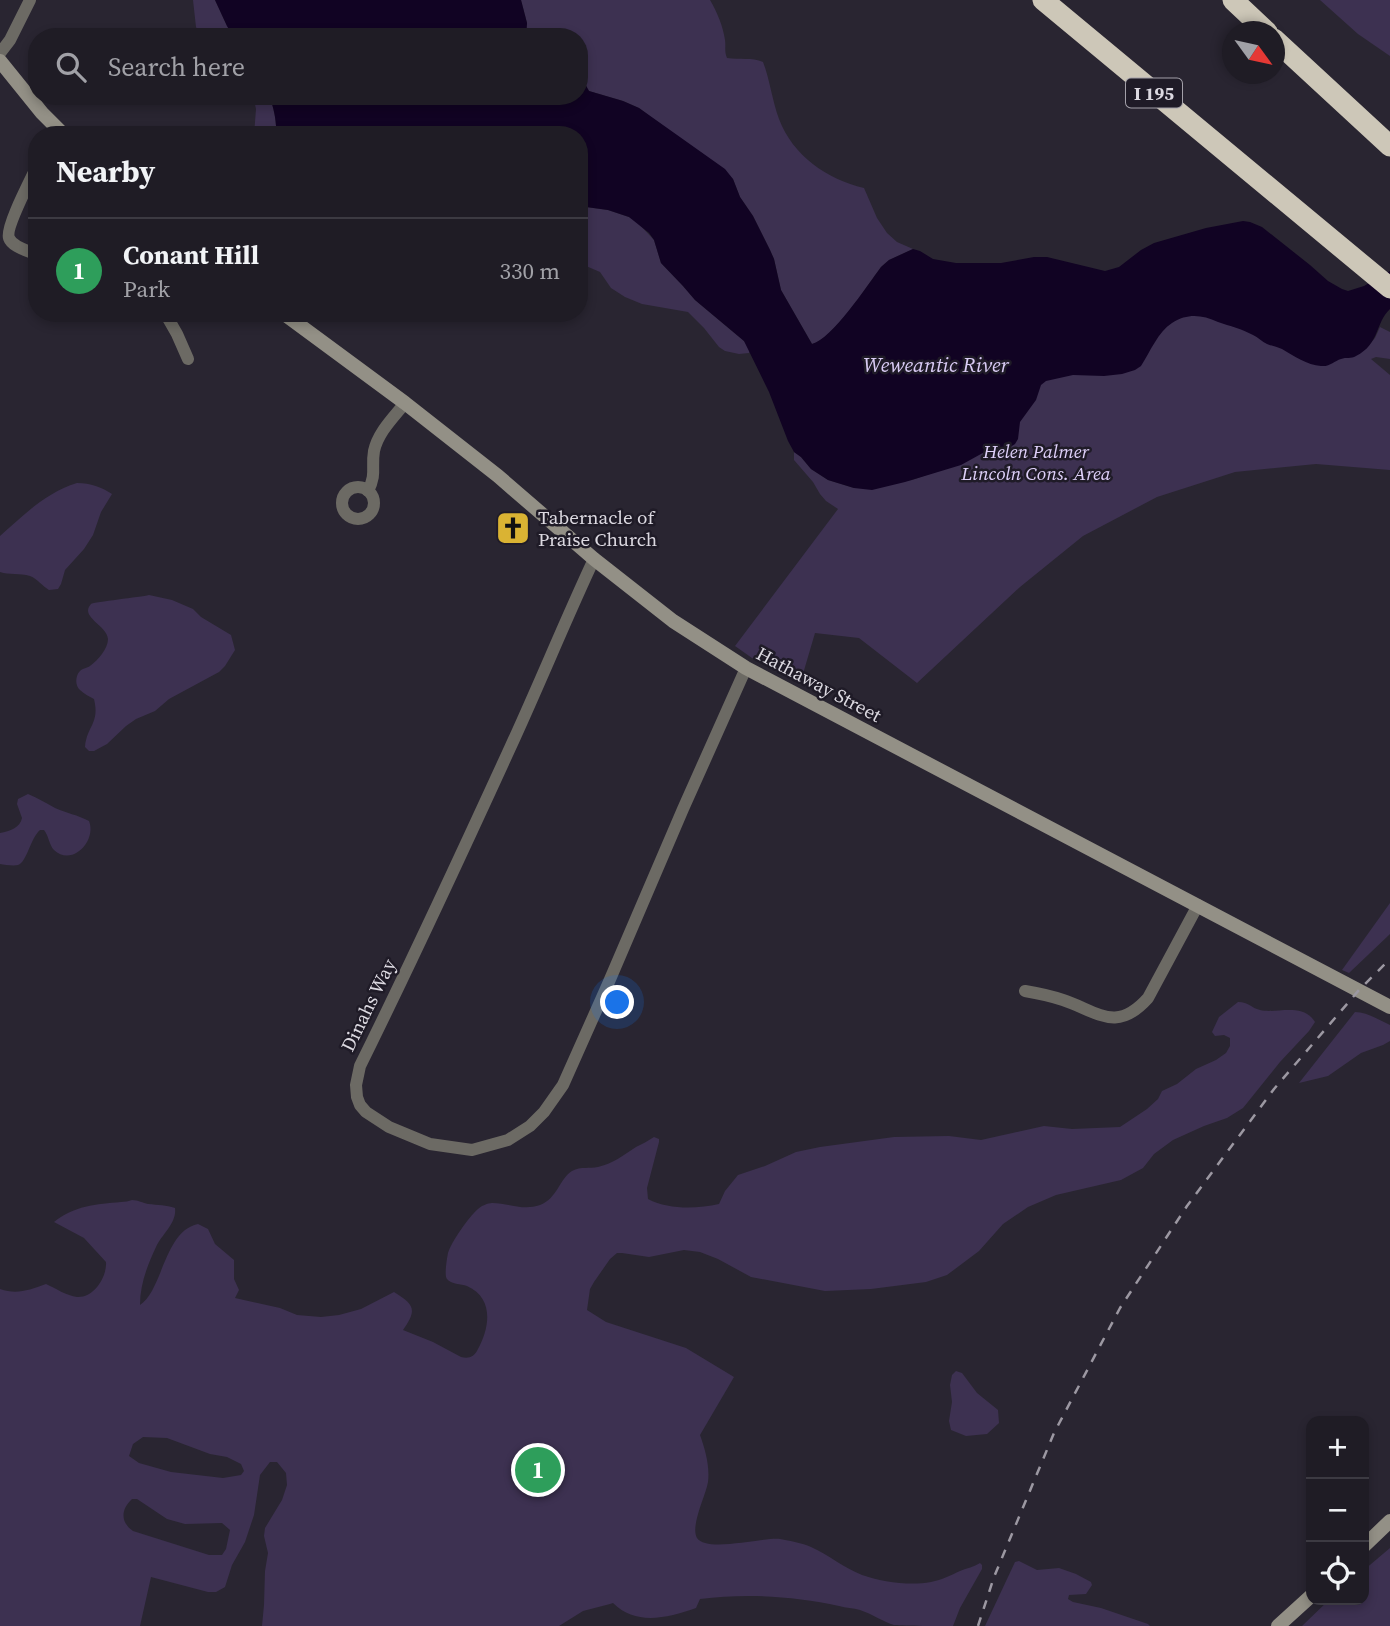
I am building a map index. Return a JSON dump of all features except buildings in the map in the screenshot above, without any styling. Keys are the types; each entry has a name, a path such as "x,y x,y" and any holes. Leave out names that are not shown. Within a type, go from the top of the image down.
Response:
{"highway":[{"name":"I 195","path":"1043,0 1390,288"},
{"path":"1233,0 1255,21"},
{"path":"1285,48 1390,146"}],"street":[{"path":"0,53 10,40 30,0"},
{"path":"0,61 28,97"},
{"path":"34,105 51,126"},
{"path":"28,185 10,223 8,234 15,245 28,251"},
{"path":"170,322 188,359"},
{"name":"Hathaway Street","path":"295,322 405,402 673,621 746,668 1390,1007"},
{"path":"368,491 373,481 374,453 379,438 405,402"},
{"name":"Dinahs Way","path":"594,559 467,843 360,1066 356,1097 366,1112 389,1127 430,1144 472,1150 508,1140 530,1126 544,1112 569,1072 746,668"},
{"path":"1025,991 1064,1000 1106,1017 1130,1013 1148,998 1198,905"},
{"path":"1368,1542 1390,1521"},
{"path":"1278,1626 1306,1600"}],"green space":[{"path":"193,0 215,0 228,28 196,27"},
{"path":"521,0 710,0 723,30 727,58 763,62 779,119 793,144 802,155 825,172 864,188 887,233 897,242 913,249 889,260 881,267 839,323 812,344 781,290 774,259 733,179 639,108 589,91 588,28 527,28"},
{"path":"1320,0 1390,0 1390,56 1358,34"},
{"path":"255,105 272,105 276,126 255,126"},
{"path":"588,207 608,210 637,222 654,240 661,263 695,300 744,341 749,353 739,354 719,347 688,312 642,304 625,297 611,288 600,272 588,267"},
{"name":"Helen Palmer Lincoln Cons. Area","path":"1179,309 1369,345 1380,327 1390,332 1390,359 1371,359 1390,375 1390,470 1316,464 1235,472 1157,497 1083,536 1020,587 917,683 859,638 815,633 800,684 735,646 838,509 820,494 794,460 794,452 811,469 828,480 854,488 912,480 947,468 926,441"},
{"path":"77,483 96,486 112,494 101,512 93,535 65,570 58,589 49,590 30,576 0,572 0,536 45,499"},
{"path":"149,595 172,600 193,609 231,635 235,650 219,672 169,699 155,711 136,719 107,744 89,751 85,747 95,714 94,699 78,688 76,678 80,671 90,666 102,654 108,639 103,629 88,613 88,609 94,603"},
{"path":"28,794 89,821 89,836 81,849 75,854 61,854 52,848 44,830 40,830 21,863 0,864 0,833 17,827 22,818 18,799"},
{"path":"1390,903 1390,934 1349,973 1342,970"},
{"path":"1238,1002 1266,1011 1297,1010 1310,1016 1315,1022 1243,1108 1227,1118 1173,1140 1154,1154 1143,1168 1121,1180 1056,1195 1028,1207 1003,1224 979,1251 947,1275 926,1282 825,1291 751,1277 718,1259 700,1252 684,1250 649,1257 617,1253 590,1289 587,1310 606,1322 686,1348 734,1377 700,1435 707,1458 708,1476 695,1526 697,1538 712,1544 772,1539 796,1542 818,1550 862,1575 896,1583 935,1581 980,1563 982,1569 953,1626 894,1625 857,1609 805,1600 752,1596 700,1599 696,1608 652,1618 632,1615 613,1603 583,1611 559,1626 262,1626 268,1553 265,1528 282,1500 287,1485 286,1473 277,1462 270,1462 260,1475 254,1515 225,1587 216,1592 208,1592 151,1577 140,1626 0,1626 0,1289 18,1292 46,1284 77,1297 94,1290 102,1280 106,1262 84,1238 54,1222 69,1212 94,1205 132,1200 175,1208 171,1224 156,1247 147,1268 140,1305 148,1298 178,1238 187,1229 198,1224 208,1229 215,1244 234,1260 234,1279 239,1290 235,1298 280,1308 297,1315 321,1317 361,1309 394,1292 412,1308 403,1330 461,1357 469,1357 476,1352 485,1332 486,1305 476,1291 447,1279 446,1267 448,1253 457,1236 474,1213 485,1205 540,1205 550,1198 572,1171 608,1164 654,1137 659,1139 659,1142 647,1188 648,1199 674,1207 692,1208 719,1204 725,1191 738,1175 796,1152 820,1147 894,1137 949,1136 981,1140 1044,1126 1072,1129 1120,1127 1147,1109 1162,1091 1226,1053 1230,1038 1224,1035 1215,1036 1212,1032 1219,1017","holes":["143,1437 167,1438 210,1454 227,1457 241,1464 244,1471 241,1475 223,1478 171,1472 139,1463 129,1456 133,1444","132,1499 137,1499 167,1519 185,1524 222,1523 230,1530 226,1549 222,1555 209,1555 133,1531 124,1520 124,1511"]},
{"path":"1355,1012 1390,1025 1390,1041 1361,1053 1328,1076 1299,1083"},
{"path":"956,1371 962,1373 977,1393 998,1410 999,1423 987,1434 966,1436 951,1430 950,1385 952,1375"},
{"path":"1390,1548 1390,1626 1302,1626 1324,1605 1369,1605 1369,1566"},
{"path":"1019,1561 1037,1570 1059,1568 1076,1574 1092,1585 1086,1594 1069,1595 1068,1599 1150,1626 985,1626 1015,1562"}],"water":[{"path":"215,0 521,0 527,23 527,28 227,26"},
{"name":"Weweantic River","path":"588,89 623,101 639,108 725,169 733,179 774,259 781,290 812,344 829,333 839,322 881,267 889,260 913,249 933,259 956,263 1001,263 1047,257 1105,271 1119,267 1154,243 1243,221 1262,227 1328,281 1342,289 1348,291 1364,286 1390,271 1390,309 1364,351 1354,357 1343,358 1324,366 1306,362 1236,328 1206,318 1189,316 1172,323 1163,332 1141,366 1135,370 1104,376 1073,375 1046,381 1020,422 1018,439 1007,449 990,449 961,465 905,482 872,490 854,488 828,480 811,469 794,452 744,341 695,300 661,263 649,233 629,217 588,207 588,126 276,126 272,105 588,105"}],"railway":[{"path":"978,1626 994,1577 1054,1433 1120,1308 1187,1206 1274,1089 1359,990 1390,959"}],"place":[{"name":"Tabernacle of Praise Church","path":"513,528"},
{"name":"Conant Hill","path":"538,1470"}]}
